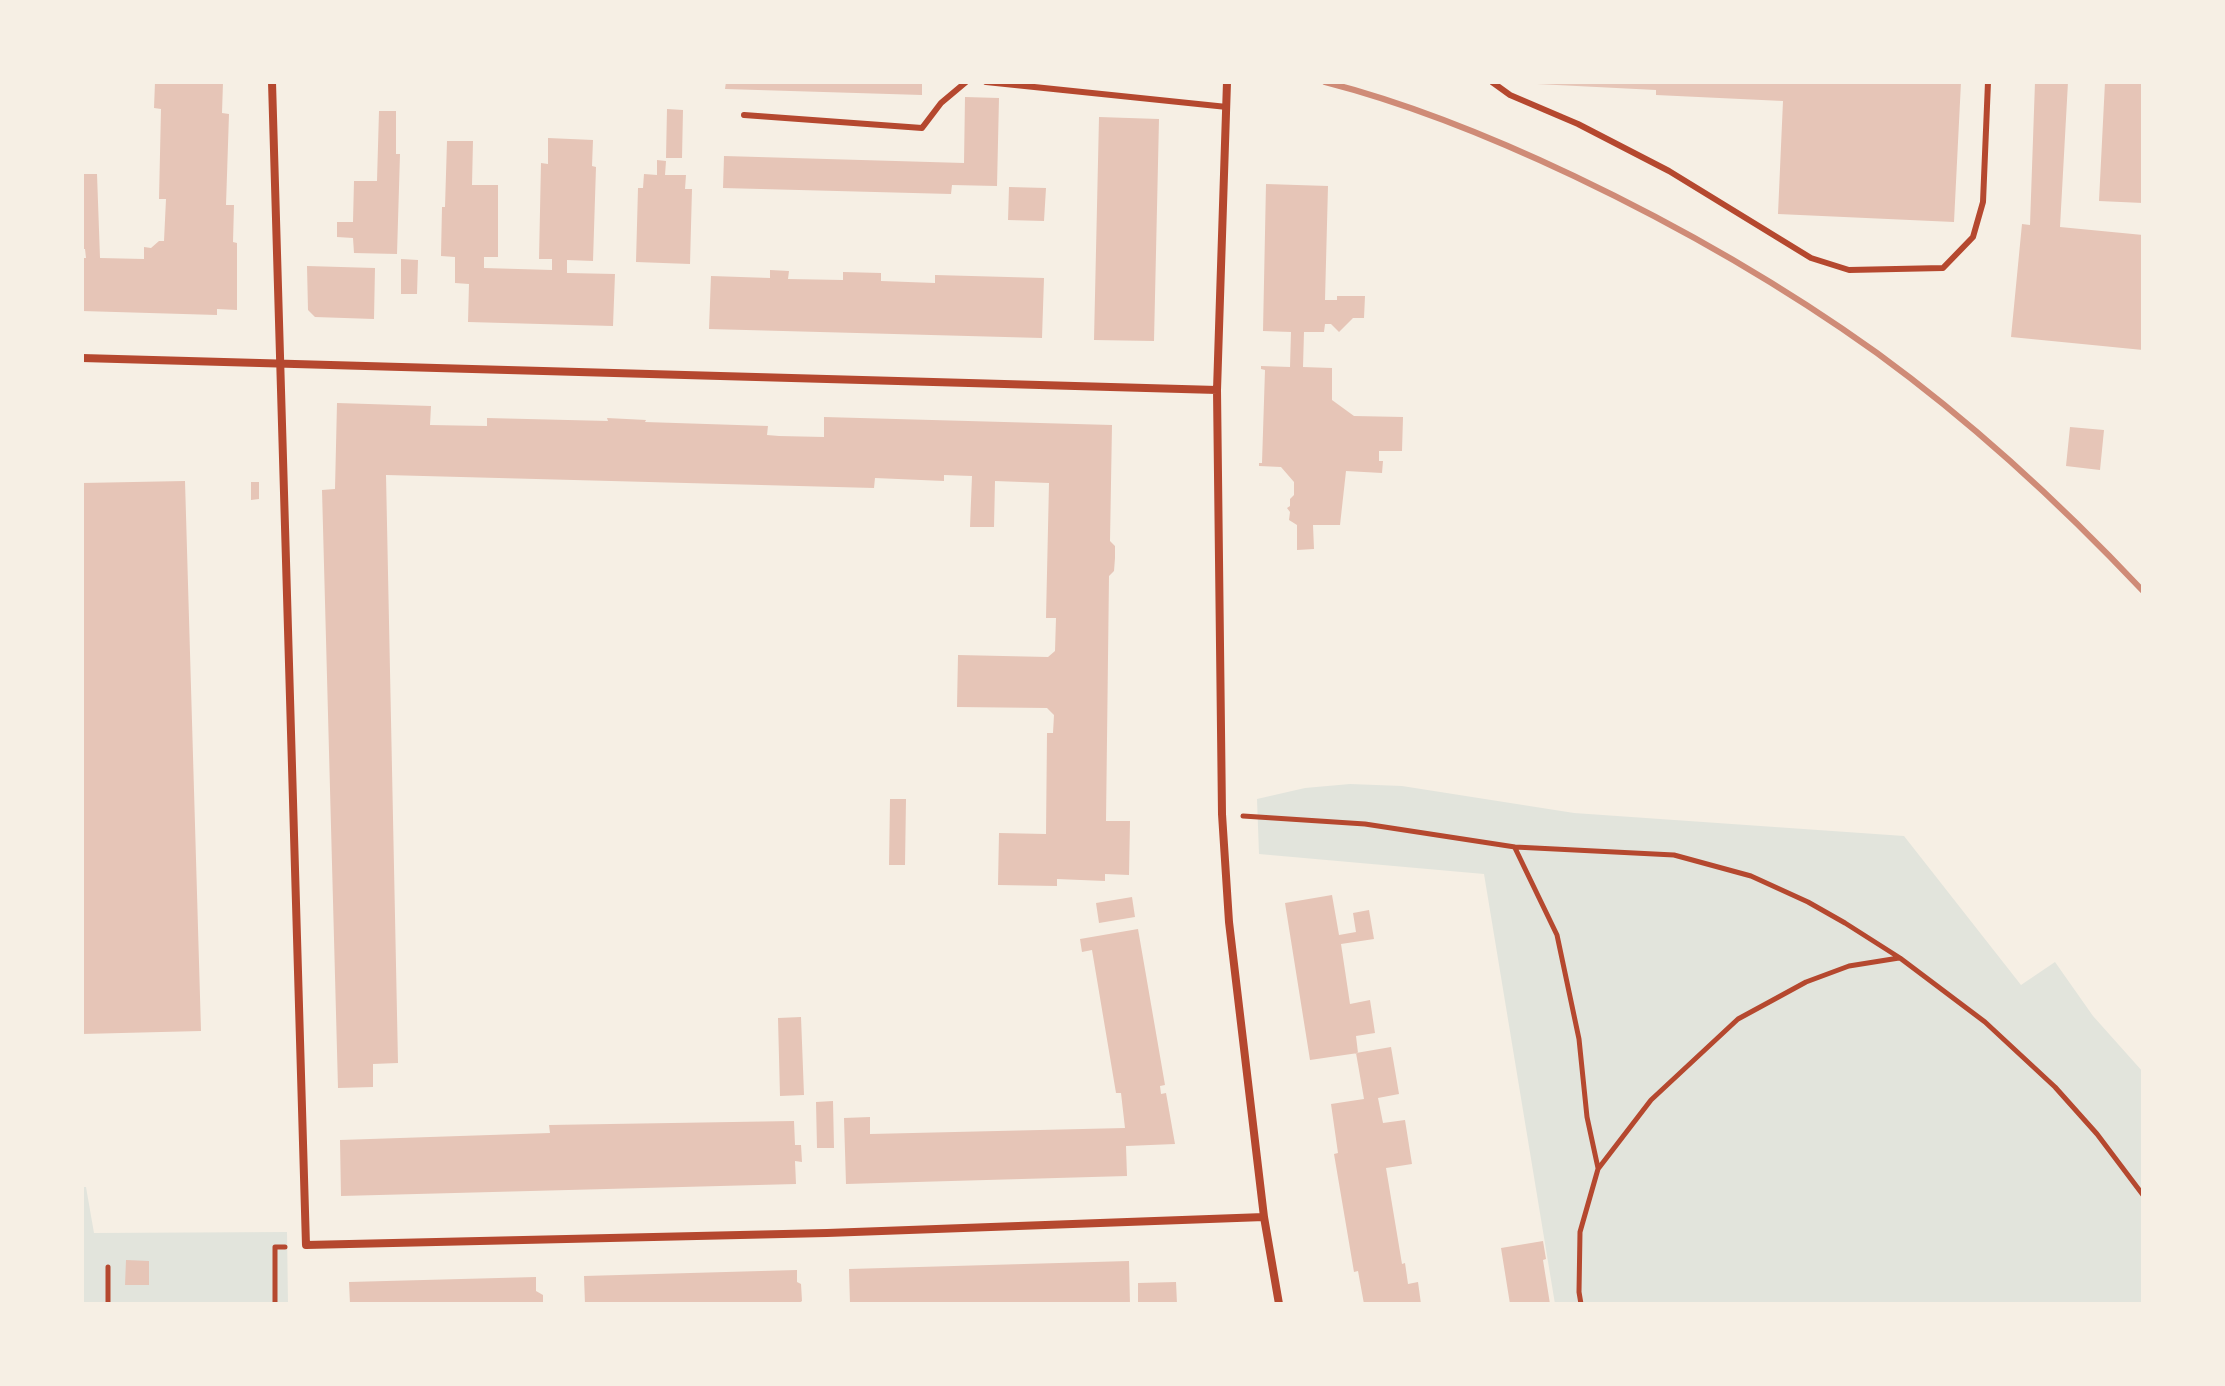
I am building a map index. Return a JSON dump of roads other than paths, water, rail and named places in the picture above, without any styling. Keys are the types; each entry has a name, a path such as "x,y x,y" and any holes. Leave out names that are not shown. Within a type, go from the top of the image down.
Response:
{"street":[{"path":"272,82 306,1245 827,1233 1264,1217"},
{"path":"1227,82 1217,390 1222,814 1229,922 1264,1217 1279,1304"},
{"path":"82,358 1217,390"}],"lane":[{"path":"744,115 922,128 941,103 966,82"},
{"path":"986,82 1227,107"},
{"path":"1492,82 1510,95 1578,124 1669,171 1811,258 1849,270 1943,268 1973,237 1983,202 1988,82"}],"railway":[{"path":"1325,82 1420,111 1544,162 1652,215 1767,280 1877,353 1948,407 2048,496 2143,591"}]}
